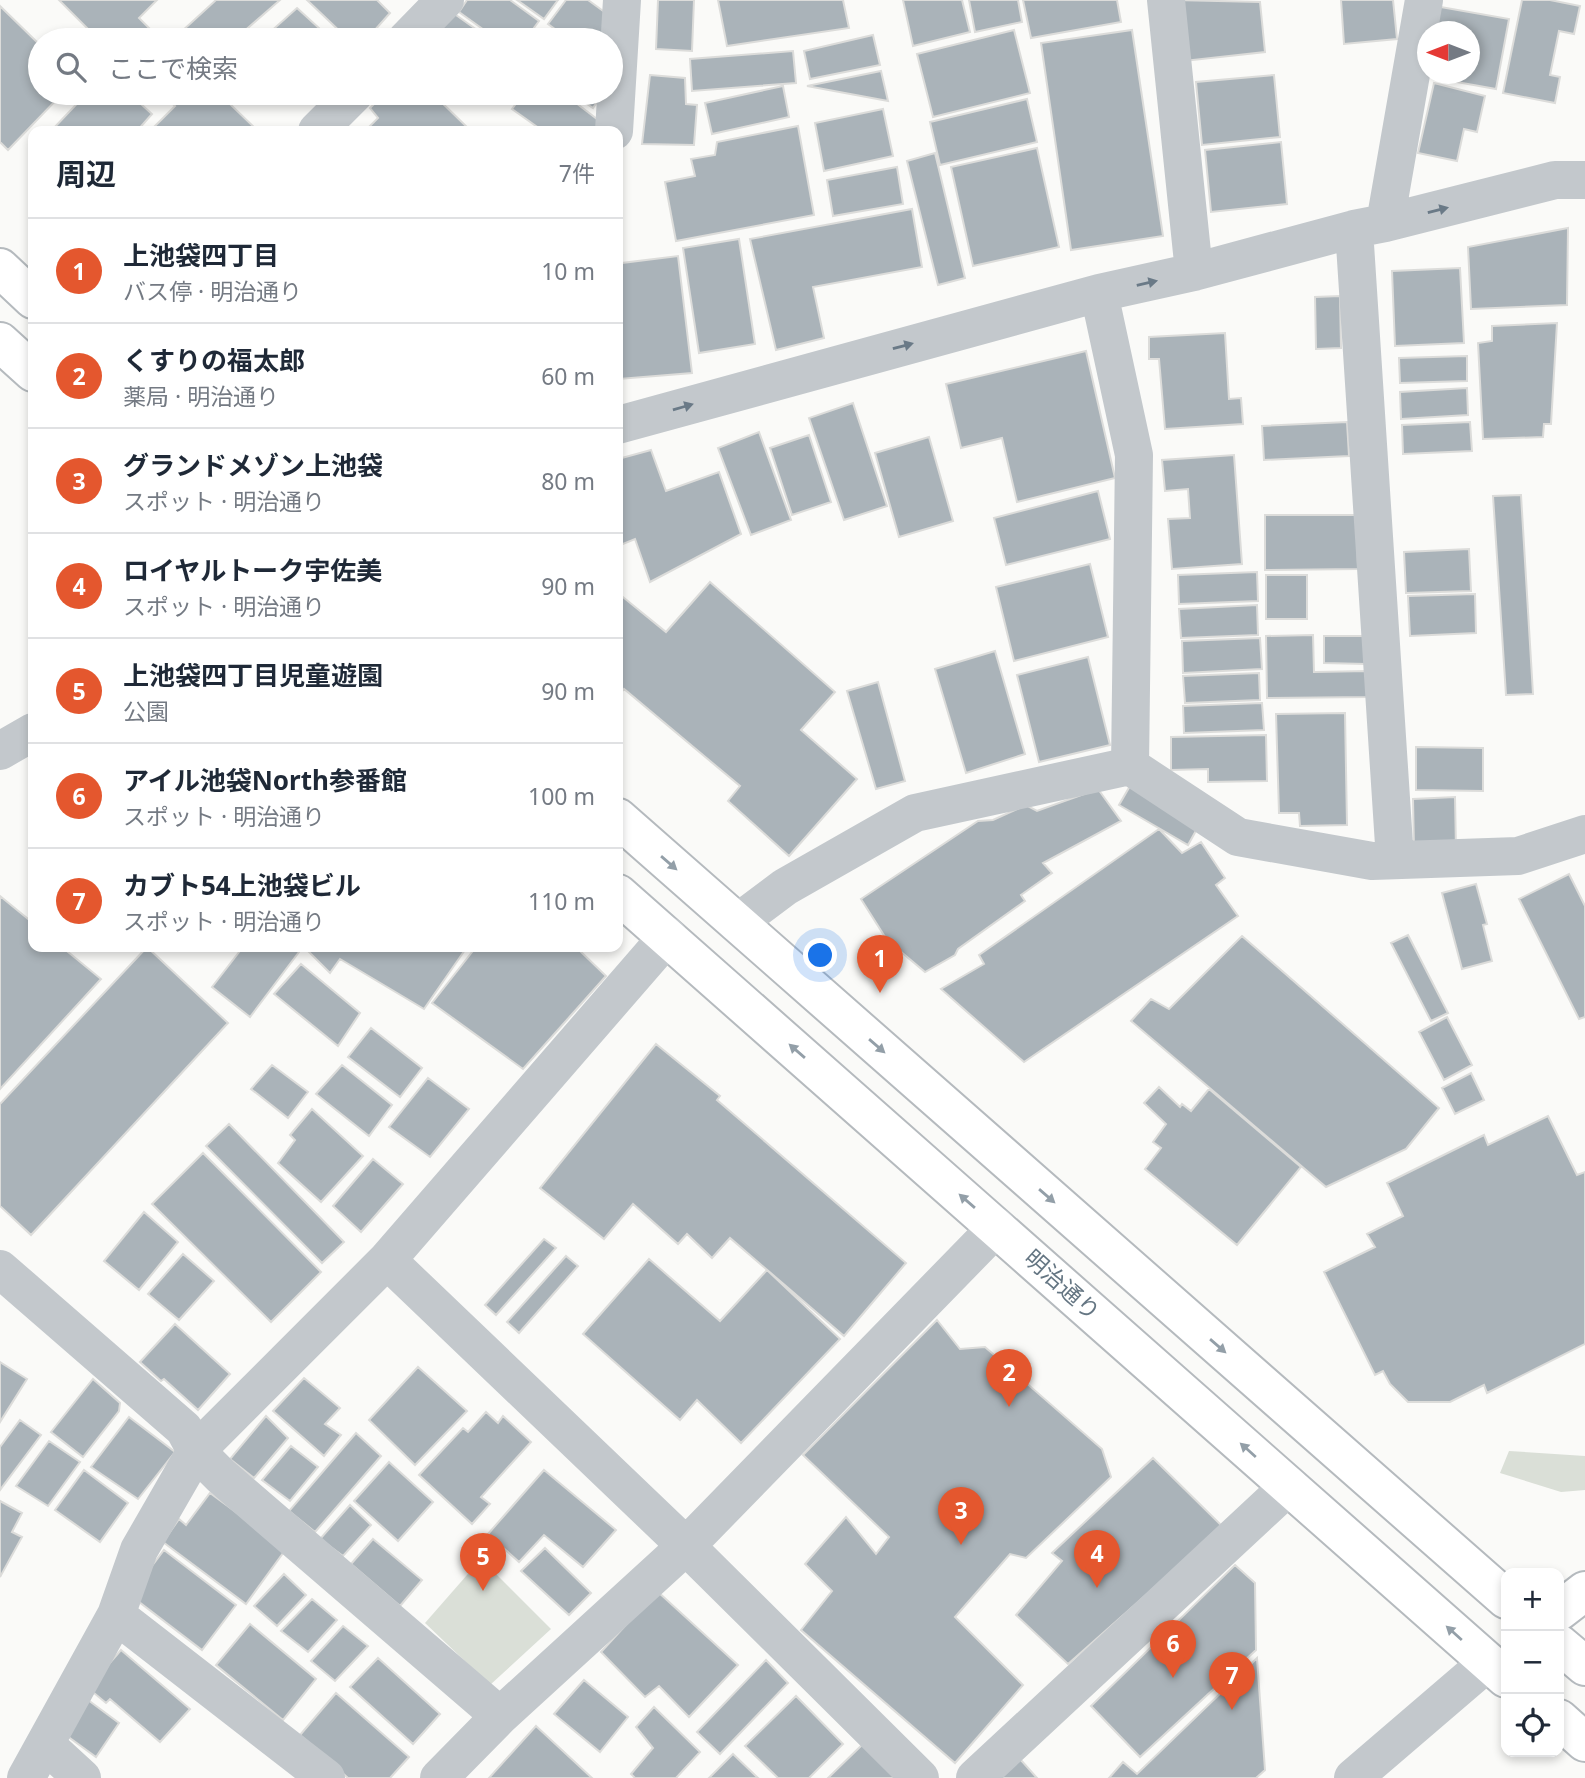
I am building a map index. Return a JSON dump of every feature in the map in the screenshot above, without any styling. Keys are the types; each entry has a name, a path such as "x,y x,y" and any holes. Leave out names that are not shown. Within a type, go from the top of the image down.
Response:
{"main road":[{"path":"0,268 28,294"},
{"path":"0,342 28,367"},
{"path":"623,822 1501,1595"},
{"name":"明治通り","path":"623,898 1289,1486 1500,1663"},
{"path":"1564,1607 1585,1591"},
{"path":"1564,1648 1585,1666"},
{"path":"1564,1723 1585,1742"}],"street":[{"path":"418,28 445,0"},
{"path":"620,28 622,0"},
{"path":"1166,0 1194,272"},
{"path":"1395,860 1370,226 1424,0"},
{"path":"322,126 343,105"},
{"path":"614,126 616,105"},
{"path":"623,424 1099,293 1194,272 1555,180 1585,180"},
{"path":"1099,293 1134,455 1130,766"},
{"path":"0,751 28,735"},
{"path":"737,923 785,887 915,813 1130,766 1238,837 1372,861 1518,856 1585,834"},
{"path":"26,1778 116,1615 139,1550 196,1451 387,1260 668,936"},
{"path":"439,1778 500,1716 686,1546 997,1227"},
{"path":"387,1260 686,1546 920,1778"},
{"path":"0,1269 184,1429 196,1451 221,1476 500,1716"},
{"path":"975,1778 1289,1486"},
{"path":"116,1615 326,1778"},
{"path":"1353,1778 1500,1663"},
{"path":"45,1744 82,1778"}],"shaded area":[{"path":"1509,1451 1585,1456 1585,1490 1561,1492 1500,1473"},
{"path":"481,1559 551,1629 490,1685 425,1623"}],"building":[{"path":"59,0 157,0 139,18 149,28 87,28"},
{"path":"216,0 280,0 248,28 185,28"},
{"path":"307,0 377,0 390,13 377,28 336,28"},
{"path":"467,0 510,0 539,21 534,28 481,28 459,12"},
{"path":"517,0 558,0 544,19"},
{"path":"566,0 588,0 610,16 610,28 554,28 548,24"},
{"path":"658,0 694,0 692,51 656,49"},
{"path":"718,0 843,0 849,28 727,46"},
{"path":"903,0 962,0 970,32 913,46"},
{"path":"969,0 1018,0 1022,22 975,32"},
{"path":"1023,0 1117,0 1121,22 1031,38"},
{"path":"1175,0 1260,2 1265,52 1184,61"},
{"path":"1341,0 1393,0 1397,39 1344,44"},
{"path":"1522,0 1550,0 1580,6 1574,34 1559,31 1550,75 1560,77 1555,103 1503,93"},
{"path":"0,6 28,33 28,105 51,105 31,126 28,126 8,150 0,142"},
{"path":"1435,6 1509,19 1496,89 1468,84 1480,84 1480,21 1433,21"},
{"path":"297,8 319,28 275,28"},
{"path":"449,10 474,28 436,28"},
{"path":"1014,30 1030,93 933,117 917,54"},
{"path":"1132,30 1163,236 1071,250 1041,43"},
{"path":"873,35 880,65 810,79 804,51"},
{"path":"793,51 796,83 692,91 690,59"},
{"path":"881,71 888,101 807,86"},
{"path":"650,75 685,78 686,104 697,105 694,145 642,144"},
{"path":"1274,75 1280,137 1202,145 1196,82"},
{"path":"1434,84 1485,96 1477,132 1464,129 1457,161 1418,153"},
{"path":"783,86 789,117 712,134 705,103"},
{"path":"1027,99 1037,142 940,165 930,122"},
{"path":"76,105 142,105 152,114 141,126 56,126"},
{"path":"231,105 253,126 155,126 175,106"},
{"path":"373,105 444,105 466,126 370,126 378,118 370,108"},
{"path":"515,105 579,105 606,126 536,126 512,109"},
{"path":"883,109 893,156 824,171 815,123"},
{"path":"798,126 814,215 676,241 665,182 695,176 691,159 715,155 717,142"},
{"path":"1281,142 1287,204 1211,212 1205,150"},
{"path":"1037,148 1059,247 973,266 951,167"},
{"path":"935,153 965,278 938,285 907,161"},
{"path":"897,167 903,204 833,216 827,180"},
{"path":"912,209 922,267 813,287 824,338 776,350 750,239"},
{"path":"1568,228 1567,305 1471,309 1468,247"},
{"path":"739,239 755,344 699,353 683,248"},
{"path":"678,256 692,373 623,379 623,263"},
{"path":"1460,268 1464,343 1395,346 1392,271"},
{"path":"1340,296 1341,348 1316,349 1315,297"},
{"path":"1557,323 1551,424 1544,424 1543,437 1483,439 1478,343 1492,341 1492,326"},
{"path":"1225,333 1229,399 1241,398 1243,424 1165,429 1159,359 1149,359 1149,337"},
{"path":"1086,351 1115,478 1017,502 1002,438 961,448 946,384"},
{"path":"1467,356 1467,381 1400,383 1399,358"},
{"path":"1467,388 1468,415 1401,419 1400,392"},
{"path":"853,403 887,506 844,520 809,418"},
{"path":"1347,422 1349,456 1264,460 1262,426"},
{"path":"1470,422 1472,451 1403,454 1402,425"},
{"path":"759,432 791,520 751,535 718,448"},
{"path":"809,435 831,502 792,515 770,448"},
{"path":"929,437 953,521 899,537 875,453"},
{"path":"651,450 666,491 719,472 741,534 650,582 635,539 623,544 623,458"},
{"path":"1234,455 1242,564 1172,569 1168,519 1190,518 1188,489 1165,491 1162,460"},
{"path":"1098,491 1110,539 1006,565 994,518"},
{"path":"1521,495 1533,694 1506,695 1493,496"},
{"path":"1265,515 1357,515 1358,569 1265,570"},
{"path":"1469,549 1471,591 1406,593 1404,552"},
{"path":"1090,564 1108,637 1014,661 996,587"},
{"path":"1257,572 1258,601 1179,604 1178,575"},
{"path":"1266,575 1307,575 1307,619 1266,619"},
{"path":"710,582 835,692 801,730 857,779 789,856 728,801 740,786 623,690 623,597 666,632"},
{"path":"1475,594 1476,633 1410,636 1408,596"},
{"path":"1257,605 1258,635 1181,638 1179,609"},
{"path":"1313,635 1314,672 1368,671 1368,697 1267,698 1266,636"},
{"path":"1324,636 1365,636 1366,664 1324,663"},
{"path":"1260,638 1262,669 1183,673 1182,641"},
{"path":"995,651 1025,754 966,773 935,669"},
{"path":"1088,657 1110,745 1039,762 1017,675"},
{"path":"1259,673 1260,700 1185,703 1183,676"},
{"path":"878,682 905,781 876,789 847,691"},
{"path":"1262,703 1264,730 1184,733 1183,706"},
{"path":"1345,713 1347,825 1300,826 1299,813 1279,813 1276,714"},
{"path":"1266,735 1267,781 1208,782 1208,769 1171,770 1171,737"},
{"path":"1416,747 1483,748 1483,791 1416,790"},
{"path":"1130,786 1198,827 1188,845 1119,805"},
{"path":"1098,789 1121,821 1043,863 1052,873 1021,895 1025,901 958,949 955,955 925,972 887,940 861,899 978,821 993,820 1026,805 1037,811"},
{"path":"1455,797 1456,850 1414,850 1413,799"},
{"path":"1159,829 1182,853 1201,842 1225,878 1216,885 1238,916 1024,1062 941,989 984,964 979,955"},
{"path":"1569,874 1585,906 1585,1017 1579,1019 1519,899"},
{"path":"1476,884 1487,924 1483,925 1492,961 1462,969 1442,893"},
{"path":"0,896 28,919 28,952 68,952 101,979 0,1089"},
{"path":"1408,935 1448,1013 1431,1021 1391,943"},
{"path":"1242,936 1439,1108 1406,1149 1326,1187 1131,1021 1151,999 1169,1009"},
{"path":"142,952 152,952 228,1023 31,1235 0,1206 0,1104"},
{"path":"239,952 299,952 250,1017 212,987"},
{"path":"309,952 464,952 424,1009 340,959 330,973"},
{"path":"472,952 581,952 606,976 523,1069 432,1003"},
{"path":"301,964 360,1013 338,1046 274,994"},
{"path":"1447,1017 1472,1065 1444,1080 1419,1032"},
{"path":"371,1028 422,1068 400,1097 348,1057"},
{"path":"656,1044 720,1096 717,1100 906,1263 844,1336 730,1238 712,1258 687,1234 678,1244 633,1204 604,1239 540,1188"},
{"path":"272,1065 308,1092 288,1118 251,1089"},
{"path":"342,1065 392,1105 369,1136 316,1094"},
{"path":"1471,1073 1484,1100 1455,1114 1442,1088"},
{"path":"428,1078 469,1109 430,1157 389,1127"},
{"path":"1159,1087 1180,1107 1182,1104 1191,1111 1209,1089 1301,1167 1237,1245 1145,1169 1161,1148 1153,1142 1166,1124 1144,1103"},
{"path":"312,1109 363,1156 321,1202 278,1163 295,1140 290,1135"},
{"path":"1548,1116 1577,1175 1585,1172 1585,1344 1487,1393 1484,1385 1450,1402 1408,1402 1390,1384 1383,1371 1375,1375 1324,1272 1375,1247 1367,1234 1403,1216 1387,1183 1484,1135 1488,1145"},
{"path":"229,1124 344,1242 322,1263 206,1146"},
{"path":"203,1153 321,1272 271,1322 152,1204"},
{"path":"373,1159 403,1184 361,1232 333,1206"},
{"path":"144,1212 178,1242 139,1290 104,1261"},
{"path":"544,1239 556,1248 496,1315 485,1305"},
{"path":"183,1254 214,1281 179,1320 148,1294"},
{"path":"566,1256 578,1266 519,1333 507,1322"},
{"path":"649,1259 720,1321 767,1270 840,1339 741,1443 697,1400 680,1420 583,1334"},
{"path":"937,1320 960,1349 985,1347 1102,1449 1111,1477 1026,1558 1010,1554 955,1617 1023,1685 955,1763 801,1630 832,1591 805,1564 846,1517 876,1554 889,1537 803,1455"},
{"path":"175,1324 230,1374 198,1410 164,1379 161,1381 140,1362"},
{"path":"0,1362 27,1379 0,1422"},
{"path":"418,1367 467,1411 415,1465 369,1420"},
{"path":"304,1378 340,1408 325,1424 341,1435 324,1456 273,1411"},
{"path":"93,1379 120,1403 119,1411 83,1457 51,1432"},
{"path":"486,1412 498,1423 503,1416 531,1442 481,1497 490,1504 472,1524 419,1475 463,1428 468,1432"},
{"path":"266,1416 288,1438 254,1478 230,1459"},
{"path":"129,1417 175,1452 138,1499 91,1467"},
{"path":"20,1420 41,1435 0,1490 0,1447"},
{"path":"356,1433 381,1456 315,1532 289,1511"},
{"path":"49,1441 80,1462 48,1506 16,1486"},
{"path":"291,1446 318,1467 290,1501 262,1480"},
{"path":"1153,1458 1223,1527 1068,1664 1016,1615 1062,1561 1052,1553"},
{"path":"389,1462 433,1502 398,1541 354,1501"},
{"path":"84,1470 128,1503 100,1542 55,1510"},
{"path":"544,1470 616,1530 583,1567 544,1535 519,1562 488,1534"},
{"path":"210,1493 286,1549 246,1604 163,1542 179,1519 186,1525"},
{"path":"0,1501 22,1513 12,1532 22,1537 0,1577"},
{"path":"350,1505 371,1525 343,1556 320,1539"},
{"path":"373,1539 422,1580 400,1606 351,1564"},
{"path":"545,1548 591,1593 569,1615 521,1571"},
{"path":"164,1550 236,1605 202,1650 130,1595"},
{"path":"1235,1565 1255,1583 1256,1650 1140,1757 1091,1706"},
{"path":"284,1574 306,1595 277,1626 254,1606"},
{"path":"657,1591 738,1665 689,1717 659,1686 645,1697 601,1652"},
{"path":"312,1599 337,1620 308,1652 281,1631"},
{"path":"250,1624 316,1679 283,1720 216,1665"},
{"path":"343,1626 368,1646 335,1681 311,1661"},
{"path":"121,1650 190,1709 160,1742 110,1699 106,1703 88,1688"},
{"path":"378,1658 440,1714 413,1744 350,1687"},
{"path":"1257,1658 1265,1770 1256,1778 1109,1778 1123,1762 1137,1774"},
{"path":"766,1660 788,1683 720,1754 697,1732"},
{"path":"584,1680 628,1717 600,1752 554,1714"},
{"path":"336,1693 409,1757 390,1778 348,1778 300,1735"},
{"path":"796,1696 843,1744 809,1778 778,1778 745,1746"},
{"path":"84,1697 119,1723 96,1757 63,1733"},
{"path":"654,1707 700,1752 676,1778 635,1778 631,1774 653,1748 636,1727"},
{"path":"536,1726 592,1778 489,1778"},
{"path":"863,1744 898,1778 828,1778"},
{"path":"733,1754 758,1778 709,1778"},
{"path":"1020,1759 1037,1778 999,1778"}],"place":[{"name":"上池袋四丁目","path":"880,993"},
{"name":"くすりの福太郎","path":"1009,1407"},
{"name":"グランドメゾン上池袋","path":"961,1545"},
{"name":"ロイヤルトーク宇佐美","path":"1097,1588"},
{"name":"上池袋四丁目児童遊園","path":"483,1591"},
{"name":"アイル池袋North参番館","path":"1173,1678"},
{"name":"カブト54上池袋ビル","path":"1232,1710"}]}
